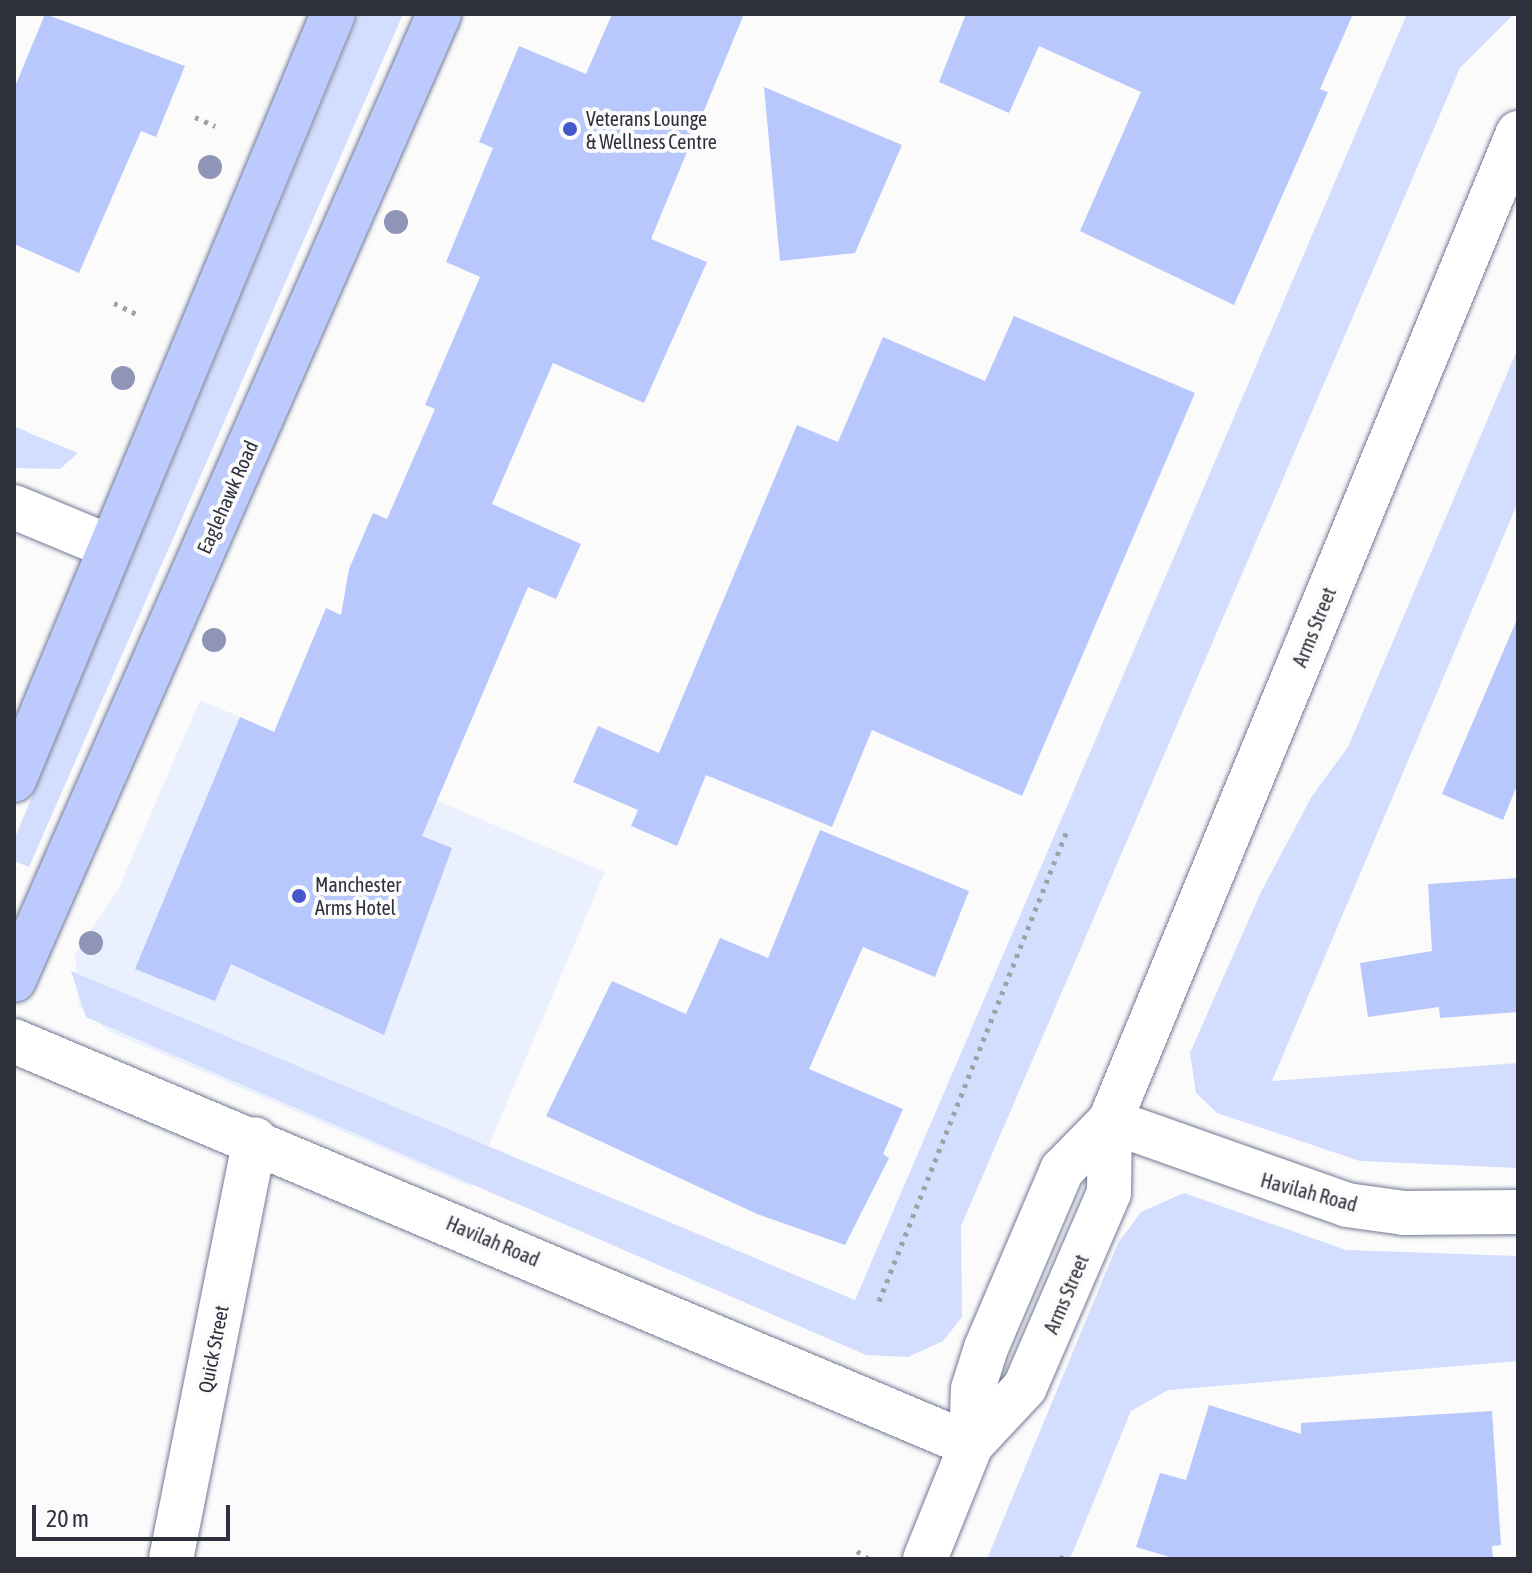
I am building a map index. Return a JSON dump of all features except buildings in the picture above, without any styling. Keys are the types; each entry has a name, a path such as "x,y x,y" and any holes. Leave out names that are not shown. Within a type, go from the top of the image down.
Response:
{"main road":[{"path":"14,780 333,14"},
{"name":"Eaglehawk Road","path":"14,980 439,14"}],"street":[{"name":"Arms Street","path":"925,1559 971,1445 1025,1387 1103,1208 1114,1170 1110,1121 1518,133"},
{"path":"14,507 110,547"},
{"name":"Havilah Road","path":"14,1041 255,1139 971,1445"},
{"name":"Havilah Road","path":"1110,1121 1347,1205 1404,1213 1518,1212"},
{"name":"Quick Street","path":"171,1559 255,1139"}],"path":[{"path":"195,117 215,126"},
{"path":"114,303 137,314"},
{"path":"879,1301 1068,828"},
{"path":"857,1551 869,1559"}],"shaded area":[{"path":"359,14 403,14 29,867 14,861 14,840"},
{"path":"1407,14 1514,14 1460,68 961,1226 962,1317 943,1341 908,1357 866,1355 86,1017 71,971 855,1300"},
{"path":"1518,348 1518,502 1272,1081 1518,1063 1518,1168 1360,1161 1217,1113 1196,1093 1190,1053 1261,892 1312,796 1348,747"},
{"path":"14,426 78,453 60,469 14,468"},
{"path":"200,700 605,872 471,1187 108,1031 79,1005 75,953 118,890"},
{"path":"1184,1193 1346,1250 1518,1256 1518,1361 1168,1390 1131,1411 1070,1559 987,1559 1118,1243 1141,1212"}],"place":[{"name":"Veterans Lounge & Wellness Centre","path":"570,129"},
{"name":"Manchester Arms Hotel","path":"299,896"}]}
